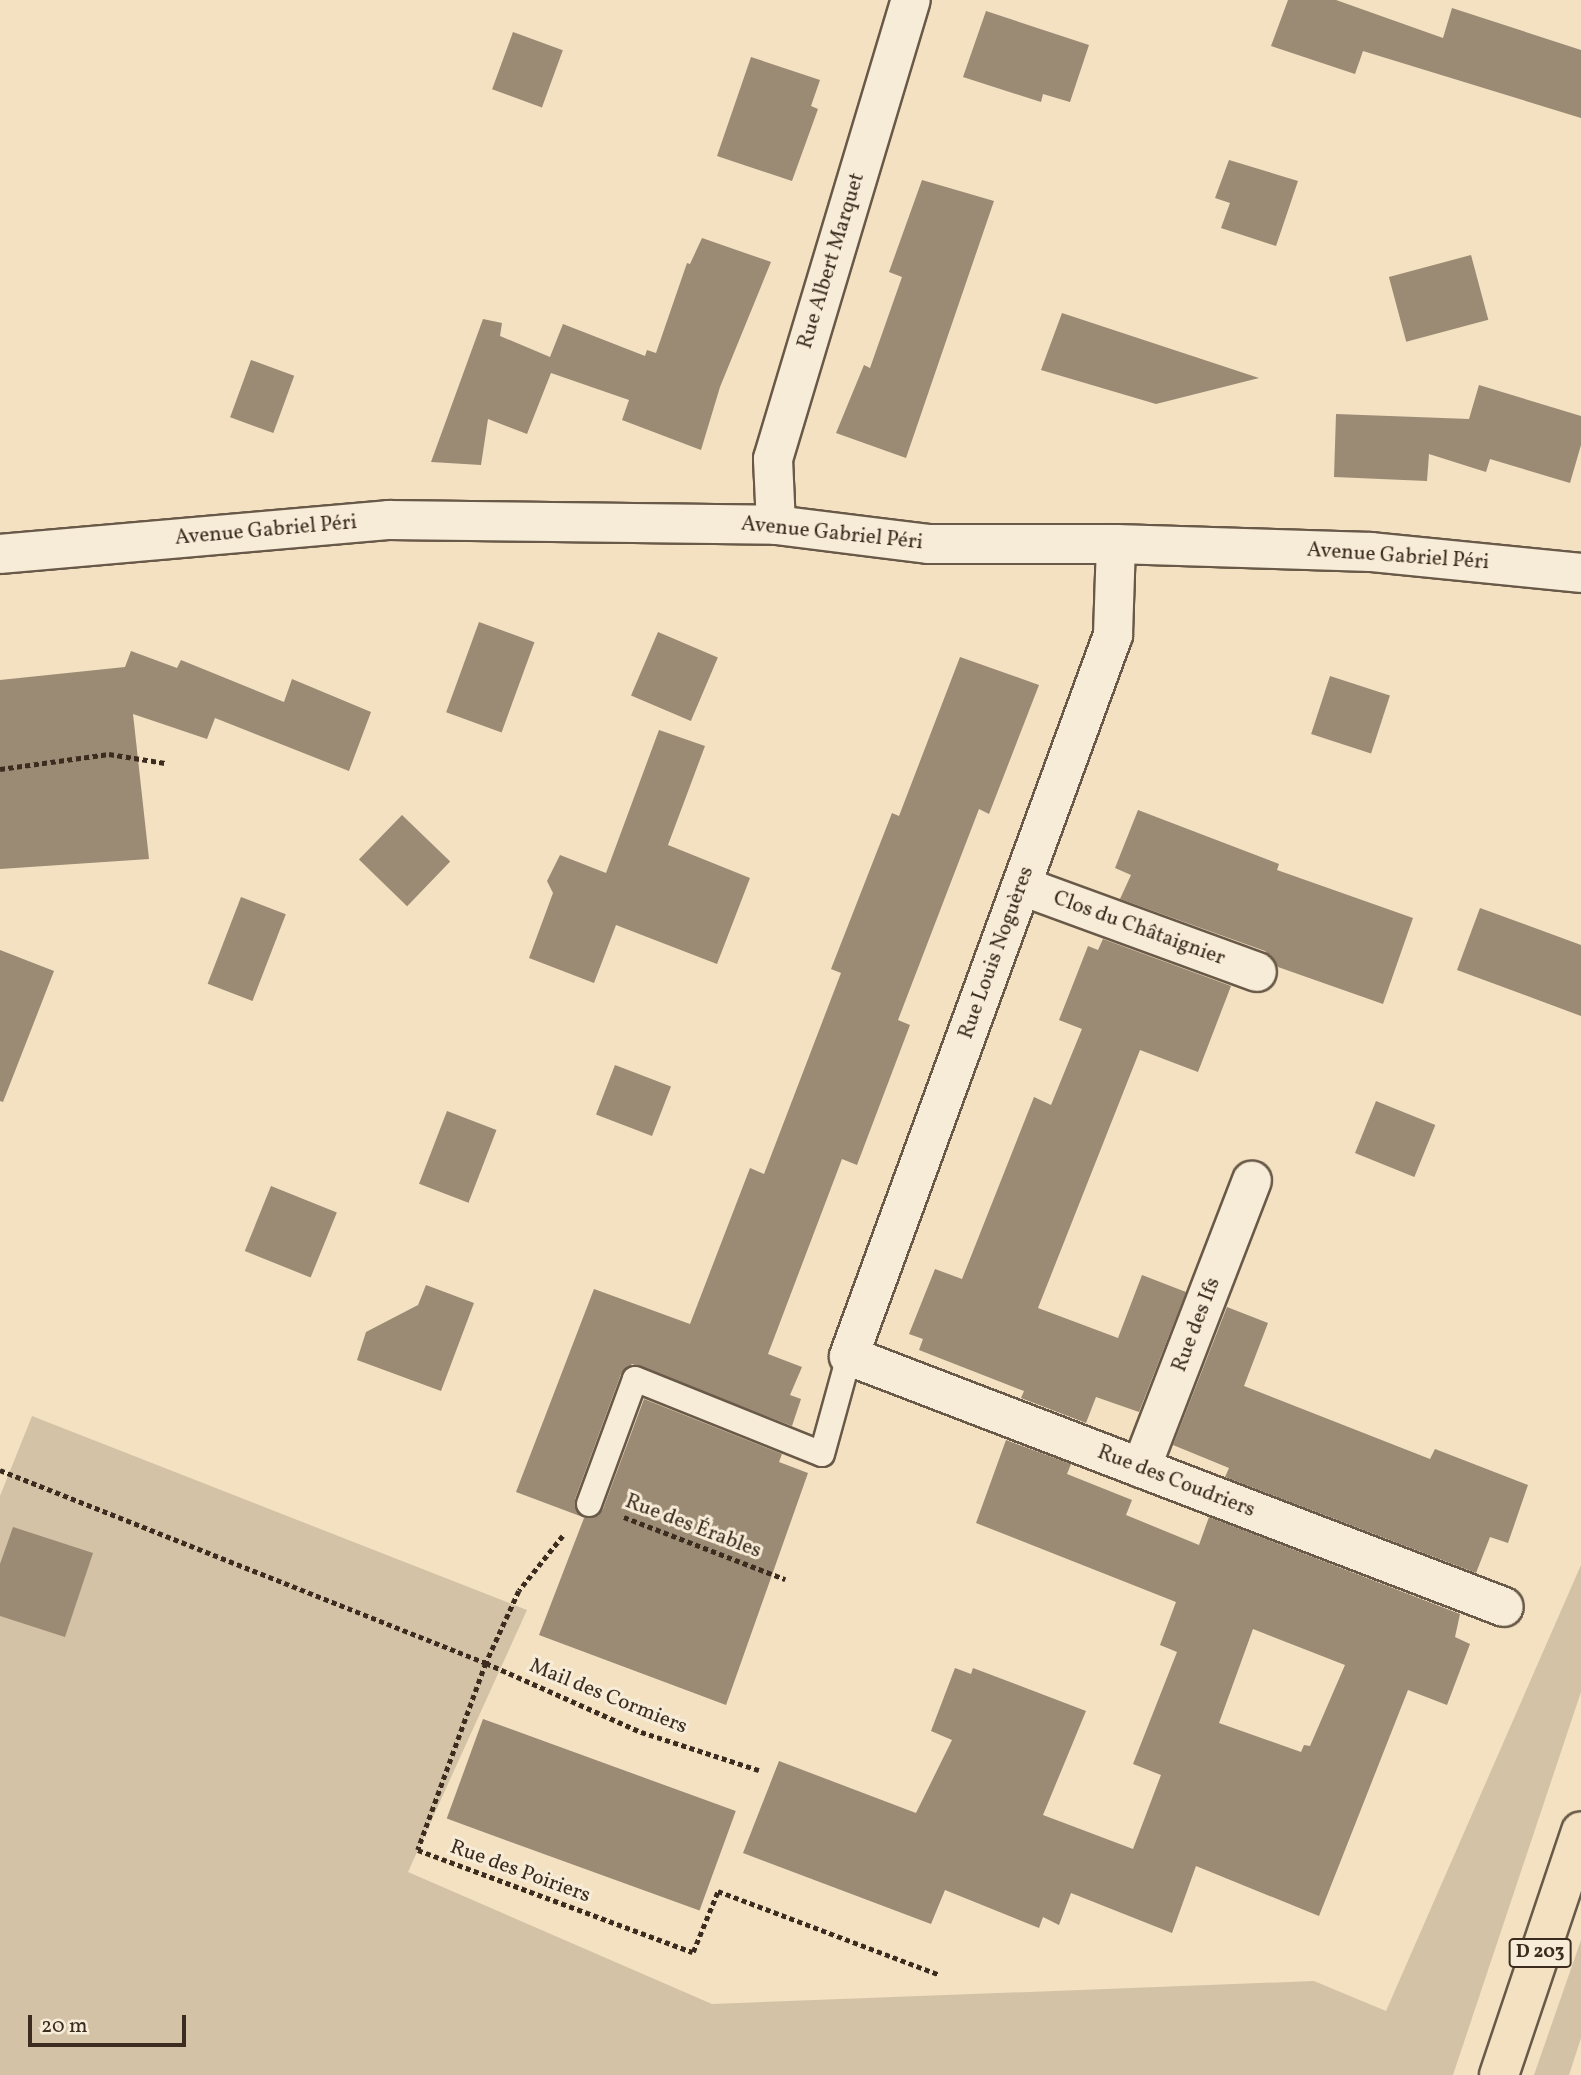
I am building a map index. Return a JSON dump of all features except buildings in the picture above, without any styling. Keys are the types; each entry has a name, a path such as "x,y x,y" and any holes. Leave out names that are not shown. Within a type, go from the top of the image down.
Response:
{"main road":[{"name":"D 203","path":"1499,2075 1581,1831"}],"street":[{"name":"Rue Albert Marquet","path":"776,525 773,459 911,0"},
{"name":"Avenue Gabriel Péri","path":"0,554 389,520 776,525 928,544 1116,544 1371,552 1581,573"},
{"name":"Rue Louis Noguères","path":"849,1356 1114,635 1116,544"},
{"name":"Clos du Châtaignier","path":"1022,886 1257,972"},
{"name":"Rue des Ifs","path":"1141,1468 1252,1181"},
{"name":"Rue des Coudriers","path":"849,1356 1504,1607"}],"lane":[{"path":"589,1504 635,1379 822,1454 849,1356"}],"path":[{"path":"0,769 109,754 164,763"},
{"name":"Mail des Cormiers","path":"0,1470 486,1663 641,1732 759,1770"},
{"name":"Rue des Érables","path":"589,1504 785,1579"},
{"name":"Rue des Poiriers","path":"589,1504 519,1591 486,1663 418,1850 693,1952 718,1891 940,1975"}],"shaded area":[{"path":"32,1416 527,1610 408,1872 712,2004 1314,1981 1386,2011 1581,1565 1581,1692 1453,2075 0,2075 0,1496"},
{"path":"1581,1940 1581,2038 1569,2075 1534,2075"}]}
